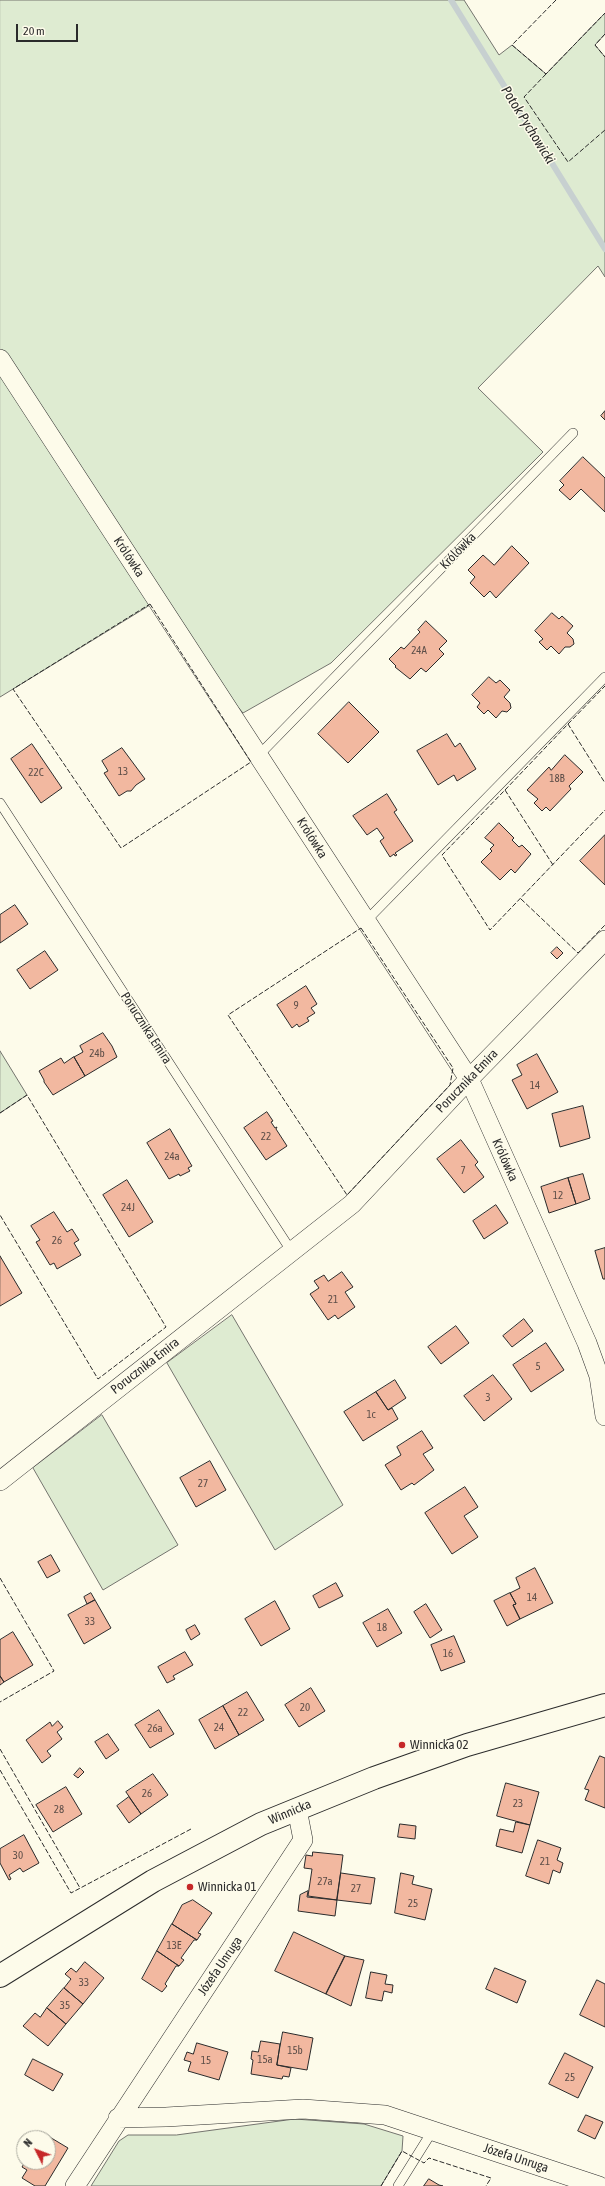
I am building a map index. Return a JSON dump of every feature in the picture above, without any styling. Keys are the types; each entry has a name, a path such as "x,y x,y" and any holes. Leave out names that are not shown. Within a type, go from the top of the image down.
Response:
{"street":[{"name":"Królówka","path":"0,359 365,922 469,1079 587,1343 600,1376 605,1416"},
{"name":"Porucznika Emira","path":"0,1481 352,1204 469,1079 605,940"},
{"name":"Winnicka","path":"0,1976 153,1880 207,1851 297,1809 374,1778 467,1745 605,1705"},
{"name":"Józefa Unruga","path":"75,2186 118,2118 303,1840 297,1809"},
{"name":"Józefa Unruga","path":"118,2118 166,2117 303,2108 385,2115 587,2184"}],"lane":[{"name":"Królówka","path":"258,755 573,433"},
{"path":"365,922 605,677"},
{"name":"Porucznika Emira","path":"0,803 292,1252"},
{"path":"398,2186 432,2130"}],"green space":[{"path":"0,0 464,0 499,55 512,45 546,74 605,13 605,34 595,45 605,57 605,277 598,266 478,388 543,452 331,663 243,713 150,605 0,697"},
{"path":"0,1051 27,1095 0,1113"},
{"path":"232,1315 343,1505 275,1550 167,1363"},
{"path":"102,1415 178,1545 103,1590 33,1468"},
{"path":"295,2119 364,2124 403,2136 402,2151 381,2186 91,2186 119,2141 128,2135 176,2135"}],"building":[{"path":"605,411 605,420 601,416"},
{"path":"583,457 605,478 605,512 581,489 570,500 559,490 564,485 560,481"},
{"path":"512,546 529,563 496,598 490,591 484,597 470,583 475,577 468,570 483,555 494,565"},
{"path":"552,613 559,619 562,616 573,626 567,633 573,639 574,644 570,647 565,647 559,654 551,646 547,650 539,642 543,639 535,631"},
{"path":"426,621 447,641 439,649 444,654 426,672 421,668 410,679 395,667 396,666 389,659 401,647 404,649 420,632 418,630"},
{"path":"489,677 496,683 500,680 510,690 504,697 510,703 511,708 507,712 502,711 496,718 488,710 484,714 477,707 480,703 472,695"},
{"path":"349,702 379,732 348,763 318,734"},
{"path":"447,734 455,747 460,743 476,769 457,781 454,775 438,785 417,751"},
{"path":"32,744 62,788 41,803 11,759"},
{"path":"122,748 145,779 136,785 131,791 127,791 119,796 104,773 108,771 102,761"},
{"path":"565,755 583,772 569,786 571,789 550,811 546,807 542,811 534,803 538,799 527,790 549,767 551,770"},
{"path":"387,794 397,810 394,812 413,841 395,853 397,855 395,856 394,854 390,857 380,841 384,838 377,828 367,835 353,816"},
{"path":"499,823 514,838 512,840 519,847 522,845 531,854 515,873 511,869 500,880 481,862 492,851 490,849 494,845 485,838"},
{"path":"605,835 605,885 580,861"},
{"path":"15,905 28,924 0,943 0,915"},
{"path":"557,947 563,953 557,959 551,953"},
{"path":"45,951 58,970 30,989 17,970"},
{"path":"306,986 317,1004 311,1008 315,1013 307,1018 309,1021 299,1027 297,1024 292,1028 277,1005"},
{"path":"103,1033 112,1046 117,1057 85,1076 74,1057 83,1052 80,1046"},
{"path":"537,1054 558,1092 527,1109 512,1080 522,1075 517,1065"},
{"path":"74,1057 85,1076 53,1095 44,1082 39,1071 61,1058 64,1063"},
{"path":"583,1106 590,1138 560,1147 552,1114"},
{"path":"267,1112 273,1121 271,1122 275,1128 277,1127 276,1129 287,1146 266,1160 244,1128"},
{"path":"170,1129 192,1166 188,1168 190,1171 169,1179 147,1143"},
{"path":"461,1140 478,1162 475,1165 484,1177 464,1193 437,1159"},
{"path":"583,1174 590,1199 576,1204 568,1178"},
{"path":"568,1178 576,1204 549,1213 541,1187"},
{"path":"127,1180 153,1222 129,1237 103,1195"},
{"path":"496,1205 508,1223 484,1239 473,1221"},
{"path":"54,1212 67,1232 72,1229 79,1240 74,1243 81,1255 57,1269 54,1263 50,1265 36,1242 40,1240 31,1226"},
{"path":"605,1248 605,1279 603,1279 595,1251"},
{"path":"0,1256 22,1293 0,1306"},
{"path":"342,1272 353,1287 345,1292 355,1307 338,1319 335,1315 328,1320 310,1294 319,1288 314,1281 324,1275 328,1281"},
{"path":"524,1319 533,1331 512,1347 503,1336"},
{"path":"456,1326 469,1343 441,1364 428,1347"},
{"path":"546,1343 564,1370 531,1392 513,1365"},
{"path":"493,1375 512,1399 484,1421 464,1396"},
{"path":"395,1380 406,1398 388,1410 376,1392"},
{"path":"376,1392 388,1410 392,1408 398,1419 363,1441 344,1412"},
{"path":"422,1431 433,1448 423,1454 434,1470 414,1485 412,1483 401,1490 385,1465 401,1455 397,1447"},
{"path":"210,1461 226,1490 196,1507 180,1478"},
{"path":"465,1487 478,1507 464,1516 478,1537 452,1554 425,1513"},
{"path":"51,1555 60,1571 47,1578 38,1562"},
{"path":"535,1568 553,1603 520,1619 513,1605 516,1604 510,1593 520,1588 516,1578"},
{"path":"336,1583 343,1596 319,1608 313,1596"},
{"path":"91,1593 95,1600 87,1604 84,1597"},
{"path":"510,1593 516,1604 513,1605 520,1619 507,1626 494,1601"},
{"path":"95,1600 111,1628 84,1644 68,1615"},
{"path":"275,1601 290,1629 261,1646 245,1619"},
{"path":"426,1604 442,1630 430,1638 414,1612"},
{"path":"388,1609 402,1633 377,1647 363,1623"},
{"path":"195,1625 200,1634 191,1640 186,1630"},
{"path":"13,1632 33,1665 4,1682 0,1676 0,1640"},
{"path":"454,1636 465,1662 441,1671 431,1645"},
{"path":"185,1652 193,1665 173,1676 175,1679 167,1683 158,1667"},
{"path":"0,1676 4,1682 0,1685"},
{"path":"311,1688 325,1711 299,1727 285,1705"},
{"path":"247,1692 264,1720 239,1735 223,1706"},
{"path":"223,1706 239,1735 215,1749 199,1720"},
{"path":"159,1710 174,1734 150,1748 135,1725"},
{"path":"58,1721 63,1727 57,1732 62,1739 47,1751 51,1756 42,1763 26,1740 50,1722 52,1726"},
{"path":"108,1734 119,1750 106,1759 95,1742"},
{"path":"600,1756 605,1758 605,1808 585,1800 589,1790 585,1789"},
{"path":"80,1768 84,1772 78,1778 74,1775"},
{"path":"153,1774 168,1795 141,1814 126,1792"},
{"path":"506,1783 539,1792 530,1825 497,1816"},
{"path":"66,1787 82,1814 53,1832 36,1805"},
{"path":"129,1797 141,1814 129,1823 117,1806"},
{"path":"516,1822 530,1825 522,1853 496,1846 500,1829 513,1832"},
{"path":"400,1824 416,1826 415,1839 398,1837"},
{"path":"24,1835 39,1863 23,1872 20,1868 9,1875 11,1879 9,1880 0,1863 0,1849"},
{"path":"538,1840 561,1848 557,1860 563,1863 560,1873 553,1870 549,1884 526,1876"},
{"path":"313,1852 343,1855 337,1900 308,1896 312,1869 304,1868 306,1855 312,1856"},
{"path":"341,1873 375,1878 371,1904 337,1900"},
{"path":"401,1873 414,1876 412,1884 432,1889 425,1920 395,1913"},
{"path":"308,1891 307,1897 337,1900 335,1916 298,1911 300,1895"},
{"path":"193,1900 212,1913 198,1933 201,1934 197,1940 172,1924 182,1905"},
{"path":"172,1924 197,1940 194,1940 181,1958 184,1960 179,1966 157,1951"},
{"path":"294,1932 345,1956 326,1994 275,1971"},
{"path":"157,1951 179,1966 176,1966 165,1984 167,1986 162,1992 142,1979"},
{"path":"345,1956 364,1960 351,2006 326,1994"},
{"path":"85,1962 104,1978 83,2004 64,1988 71,1979 65,1974 71,1968 76,1972"},
{"path":"495,1968 526,1981 517,2003 486,1989"},
{"path":"371,1972 387,1975 385,1984 393,1985 392,1993 384,1991 382,2001 366,1998"},
{"path":"597,1980 605,1984 605,2027 580,2015"},
{"path":"64,1988 83,2004 66,2024 47,2008"},
{"path":"47,2008 66,2024 48,2046 23,2026 35,2013 40,2017"},
{"path":"283,2032 313,2038 307,2070 277,2065"},
{"path":"261,2041 280,2044 277,2065 291,2068 289,2077 283,2076 282,2079 251,2074 253,2060 251,2059 252,2051 258,2052"},
{"path":"197,2043 228,2052 219,2080 188,2071 191,2062 184,2060 187,2052 193,2054"},
{"path":"565,2053 593,2067 578,2098 549,2084"},
{"path":"33,2059 63,2074 53,2091 25,2075"},
{"path":"586,2115 603,2122 595,2139 578,2131"},
{"path":"56,2141 68,2148 56,2168"},
{"path":"27,2170 55,2170 45,2186 35,2186 22,2178"},
{"path":"429,2179 439,2185 443,2186 424,2186"}],"waterway":[{"name":"Potok Pychowicki","path":"451,0 605,249"}],"fence":[{"path":"556,0 512,45 546,74 605,13"},
{"path":"605,34 595,45 605,57"},
{"path":"546,74 524,97 568,162 605,130"},
{"path":"150,604 251,762 121,848 13,689 150,604"},
{"path":"568,724 605,686"},
{"path":"505,790 568,724 605,783"},
{"path":"553,865 505,790 442,855 490,930 605,810"},
{"path":"521,899 578,953 605,925"},
{"path":"361,928 453,1068 450,1085 347,1195 228,1015 361,928"},
{"path":"0,1113 27,1095 166,1327 98,1379 0,1215"},
{"path":"0,1578 54,1671 0,1702"},
{"path":"0,1749 80,1888"},
{"path":"0,1770 71,1893 191,1829"},
{"path":"381,2186 402,2151 424,2163 429,2158 491,2178 486,2186"}],"place":[{"name":"Winnicka 02","path":"402,1745"},
{"name":"Winnicka 01","path":"190,1887"}]}
